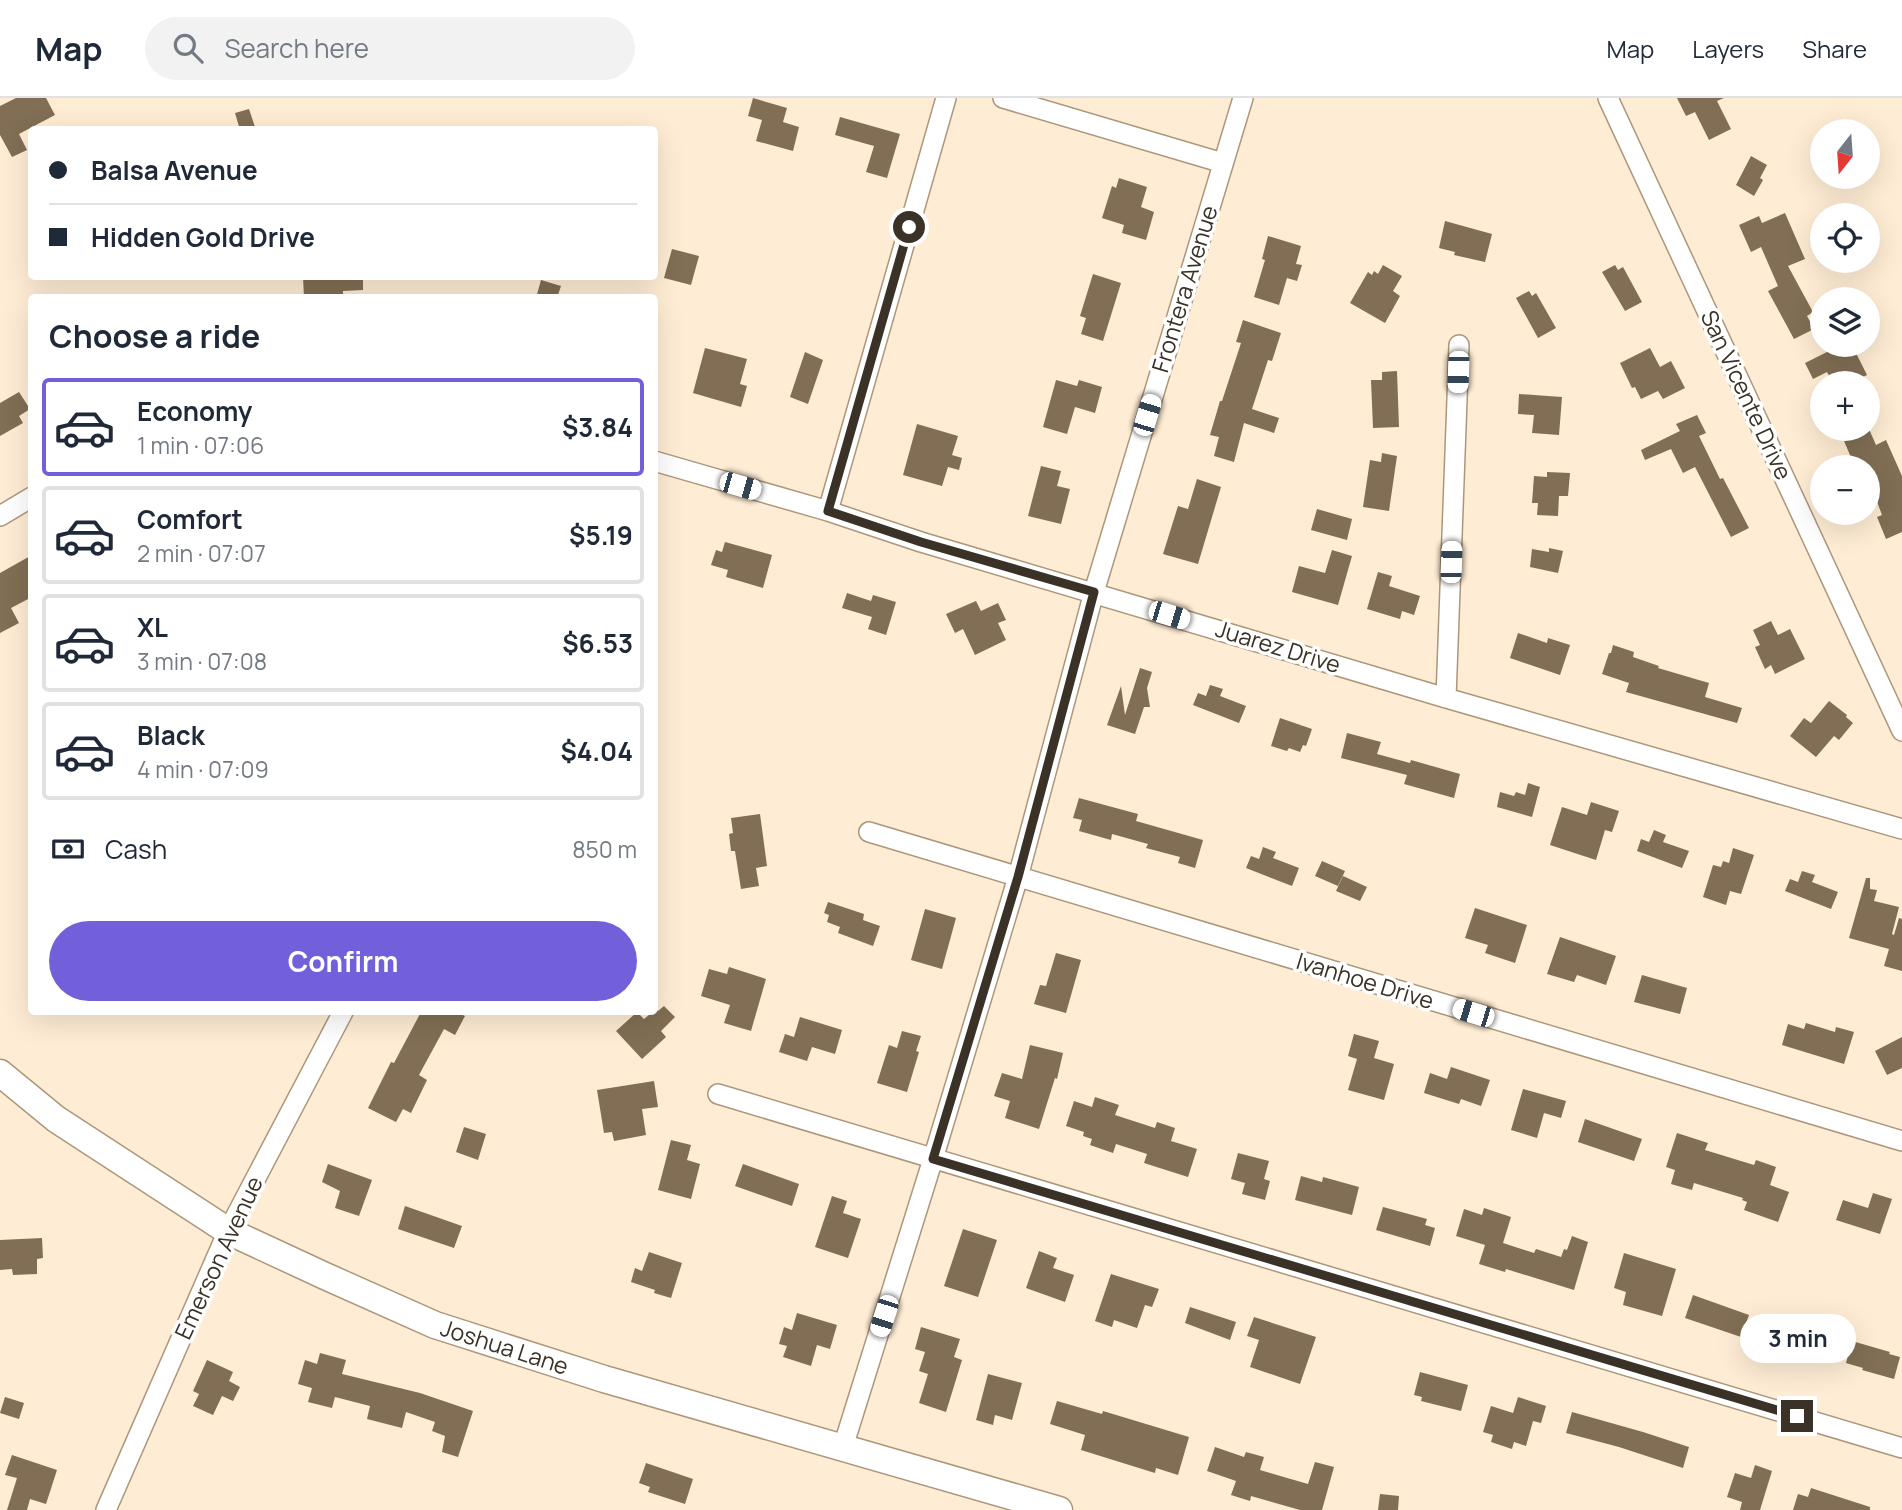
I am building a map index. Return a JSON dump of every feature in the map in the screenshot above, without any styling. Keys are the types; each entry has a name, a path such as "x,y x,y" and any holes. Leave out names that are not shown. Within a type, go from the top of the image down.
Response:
{"main road":[{"name":"Joshua Lane","path":"0,1073 56,1119 228,1231 435,1325 604,1379 1059,1510"}],"street":[{"path":"828,511 946,98"},
{"path":"1003,98 1223,163"},
{"name":"Frontera Avenue","path":"843,1447 1018,877 1094,592 1243,98"},
{"name":"San Vicente Drive","path":"1608,98 1902,731"},
{"path":"1446,698 1459,345"},
{"name":"Juarez Drive","path":"658,462 1446,698 1902,829"},
{"path":"0,516 28,498"},
{"name":"Ivanhoe Drive","path":"869,832 1902,1141"},
{"name":"Emerson Avenue","path":"106,1510 228,1231 342,1015"},
{"path":"718,1094 1902,1448"}],"building":[{"path":"16,98 46,98 55,115 34,126 28,126 28,129 19,134 27,150 12,157 0,135 0,106"},
{"path":"753,98 787,108 783,122 799,127 793,151 756,141 762,120 748,116"},
{"path":"1677,98 1724,98 1717,101 1731,129 1709,140 1695,112 1686,116"},
{"path":"249,109 255,126 239,126 235,113"},
{"path":"840,117 900,134 887,178 866,172 874,146 835,135"},
{"path":"1751,156 1767,165 1760,178 1763,180 1754,196 1736,185"},
{"path":"1119,178 1147,187 1141,207 1154,212 1146,240 1122,233 1124,225 1102,218 1112,186 1116,188"},
{"path":"1785,213 1805,259 1788,266 1810,306 1810,314 1807,316 1810,331 1794,339 1768,291 1778,286 1761,247 1751,252 1739,225 1759,216 1762,223"},
{"path":"1445,221 1492,234 1485,262 1454,255 1455,252 1439,248"},
{"path":"1268,236 1301,246 1296,264 1302,265 1297,281 1287,278 1279,305 1254,297 1265,260 1262,259"},
{"path":"672,249 699,256 691,285 664,278"},
{"path":"1383,265 1402,276 1393,291 1400,296 1385,323 1350,303 1368,272 1372,275 1374,271 1378,274"},
{"path":"1615,265 1618,270 1623,267 1642,302 1625,311 1602,272"},
{"path":"1093,274 1121,283 1103,341 1081,334 1086,318 1080,316"},
{"path":"303,280 363,280 363,290 343,291 343,294 304,294"},
{"path":"541,280 561,286 558,294 537,294"},
{"path":"1529,291 1532,296 1536,293 1556,328 1538,338 1516,298"},
{"path":"1243,320 1281,333 1272,361 1268,360 1252,409 1279,418 1274,433 1244,423 1234,462 1214,456 1219,437 1210,435 1241,343 1236,342"},
{"path":"705,348 747,359 740,384 747,386 741,407 693,393"},
{"path":"1650,348 1660,367 1671,361 1685,388 1663,399 1658,391 1641,399 1635,387 1632,388 1620,363"},
{"path":"805,352 823,360 808,404 790,397"},
{"path":"1817,357 1858,357 1865,371 1810,373 1805,363"},
{"path":"1397,371 1399,427 1373,428 1371,380 1382,380 1382,372"},
{"path":"1056,380 1077,386 1079,380 1102,387 1095,413 1075,407 1067,434 1043,427"},
{"path":"19,392 28,410 19,416 23,423 0,436 0,403"},
{"path":"1519,394 1562,397 1559,435 1532,433 1534,415 1518,414"},
{"path":"1697,415 1706,433 1699,436 1749,528 1731,537 1695,467 1683,473 1671,449 1645,460 1641,450 1680,431 1676,424"},
{"path":"917,424 958,436 952,455 962,458 959,470 948,467 942,486 903,475"},
{"path":"1886,440 1902,476 1902,532 1886,539 1880,524 1880,455 1850,455 1844,441 1874,441 1876,445"},
{"path":"1382,453 1397,456 1389,511 1363,507 1370,460 1381,462"},
{"path":"1041,466 1061,471 1057,486 1070,489 1061,524 1028,516"},
{"path":"1547,472 1570,473 1568,496 1559,496 1558,516 1537,515 1538,503 1532,503 1534,476 1547,477"},
{"path":"1197,479 1221,487 1198,564 1163,554 1178,506 1188,509"},
{"path":"1317,509 1352,519 1347,540 1311,530"},
{"path":"725,542 772,555 763,588 726,577 728,570 711,565 716,550 722,552"},
{"path":"1549,548 1563,551 1558,573 1530,567 1532,549 1549,552"},
{"path":"1332,550 1352,556 1338,605 1292,592 1299,566 1325,573"},
{"path":"28,557 28,599 11,608 19,623 0,633 0,573"},
{"path":"1378,572 1392,576 1389,586 1420,596 1414,615 1402,611 1400,619 1367,609"},
{"path":"847,593 871,601 873,595 896,602 886,635 868,629 872,617 842,608"},
{"path":"976,601 981,611 998,603 1006,620 998,623 1006,640 975,655 963,629 955,633 946,614"},
{"path":"1771,621 1778,635 1790,629 1805,659 1775,674 1771,665 1765,669 1755,647 1760,645 1753,630"},
{"path":"1518,633 1547,643 1548,638 1570,645 1560,675 1510,658"},
{"path":"1613,645 1634,652 1633,657 1659,666 1658,668 1709,683 1705,697 1742,708 1737,723 1626,692 1629,683 1602,674"},
{"path":"1140,668 1152,672 1147,688 1150,707 1144,707 1135,734 1107,725 1121,686 1125,715"},
{"path":"1210,685 1223,689 1220,696 1246,706 1239,723 1193,705 1198,693 1206,696"},
{"path":"1829,701 1853,723 1839,740 1834,736 1816,757 1790,736 1804,718 1811,723"},
{"path":"1280,718 1312,729 1306,746 1303,745 1300,752 1271,746"},
{"path":"1347,733 1381,742 1377,754 1410,763 1411,760 1460,774 1454,798 1404,784 1407,775 1341,758"},
{"path":"1528,783 1540,787 1532,817 1497,807 1500,792 1514,796 1516,792 1525,795"},
{"path":"1079,798 1138,814 1136,821 1203,840 1195,868 1178,863 1180,857 1146,848 1148,844 1112,834 1111,840 1079,831 1082,820 1073,818"},
{"path":"1591,802 1619,811 1612,832 1605,830 1596,860 1550,845 1562,807 1587,815"},
{"path":"760,814 767,866 756,868 759,886 741,889 735,851 731,851 731,818"},
{"path":"1654,830 1666,835 1663,842 1689,851 1682,868 1637,851 1641,839 1649,842"},
{"path":"1263,847 1276,852 1273,858 1299,868 1292,886 1246,868 1251,856 1259,859"},
{"path":"1733,848 1754,855 1741,894 1730,891 1726,905 1703,897 1713,865 1721,867 1723,861 1729,863"},
{"path":"1322,861 1345,871 1338,886 1315,876"},
{"path":"1802,871 1815,875 1812,882 1838,892 1831,909 1785,891 1790,879 1798,882"},
{"path":"1343,876 1367,887 1360,901 1336,891"},
{"path":"1866,878 1870,878 1870,889 1877,890 1874,901 1899,907 1892,934 1894,935 1899,918 1902,919 1902,971 1884,966 1889,949 1849,938"},
{"path":"828,902 864,914 863,920 880,926 873,946 838,933 840,927 827,922 829,915 824,913"},
{"path":"1475,908 1527,925 1515,963 1485,953 1488,945 1465,938"},
{"path":"925,909 956,918 942,969 911,960"},
{"path":"1560,937 1616,956 1606,985 1577,975 1574,982 1547,974"},
{"path":"1056,953 1081,960 1066,1013 1034,1004 1040,985 1046,986"},
{"path":"729,967 766,979 751,1031 724,1023 730,1005 701,996 709,969 727,974"},
{"path":"1642,975 1687,988 1680,1014 1634,1002"},
{"path":"664,1006 675,1017 661,1031 666,1037 642,1059 616,1031 634,1015 640,1015 644,1019 649,1015 658,1015 658,1011"},
{"path":"419,1015 465,1016 455,1035 444,1029 419,1075 427,1080 411,1113 403,1109 396,1122 368,1108 391,1062 394,1063"},
{"path":"800,1017 842,1030 835,1054 812,1047 807,1061 779,1052 785,1034 794,1037"},
{"path":"1806,1023 1835,1032 1836,1027 1854,1032 1844,1064 1782,1045 1788,1024 1804,1029"},
{"path":"902,1031 921,1036 907,1092 877,1083 889,1045 897,1048"},
{"path":"1354,1034 1379,1041 1374,1058 1394,1064 1384,1100 1348,1090 1357,1059 1348,1056"},
{"path":"1902,1037 1902,1068 1887,1075 1875,1051"},
{"path":"1030,1045 1063,1053 1057,1079 1055,1078 1039,1129 1005,1118 1010,1101 994,1096 1002,1073 1022,1079"},
{"path":"1451,1067 1490,1080 1481,1106 1461,1099 1459,1104 1424,1093 1430,1073 1447,1079"},
{"path":"654,1081 658,1107 642,1109 646,1135 614,1141 612,1132 604,1133 597,1090"},
{"path":"1523,1089 1566,1101 1561,1118 1544,1113 1537,1138 1511,1130"},
{"path":"1095,1097 1119,1105 1115,1115 1155,1128 1157,1122 1175,1128 1171,1141 1197,1149 1188,1177 1144,1163 1147,1154 1116,1144 1113,1153 1090,1145 1092,1139 1083,1136 1084,1132 1066,1126 1074,1101 1092,1107"},
{"path":"1585,1119 1642,1139 1634,1161 1578,1142"},
{"path":"464,1127 486,1134 478,1160 456,1152"},
{"path":"1677,1133 1708,1143 1705,1150 1754,1165 1756,1160 1776,1167 1770,1185 1789,1192 1778,1222 1744,1210 1747,1202 1742,1200 1743,1198 1694,1183 1692,1190 1671,1184 1675,1170 1666,1167"},
{"path":"671,1140 691,1145 687,1160 700,1164 691,1199 658,1190"},
{"path":"1238,1153 1269,1161 1264,1179 1270,1181 1265,1200 1242,1194 1245,1183 1231,1179"},
{"path":"328,1164 372,1180 359,1216 335,1208 340,1191 322,1182"},
{"path":"743,1164 799,1184 792,1206 735,1186"},
{"path":"1301,1176 1322,1182 1323,1177 1359,1187 1352,1215 1295,1200"},
{"path":"1873,1193 1892,1199 1880,1234 1836,1220 1843,1200 1868,1208"},
{"path":"832,1196 847,1201 843,1213 861,1219 848,1258 815,1247"},
{"path":"405,1206 462,1226 454,1248 398,1229"},
{"path":"1383,1207 1427,1219 1425,1225 1435,1228 1430,1246 1376,1230"},
{"path":"1484,1208 1511,1217 1503,1243 1534,1253 1536,1249 1561,1257 1572,1236 1588,1242 1574,1290 1506,1269 1505,1272 1479,1264 1485,1245 1456,1236 1464,1209 1482,1215"},
{"path":"963,1229 997,1240 978,1297 944,1286"},
{"path":"42,1238 43,1258 37,1259 37,1274 13,1275 12,1269 0,1270 0,1240"},
{"path":"1039,1251 1057,1258 1053,1268 1074,1275 1065,1302 1026,1288"},
{"path":"649,1252 682,1263 671,1298 631,1282 635,1268 642,1271"},
{"path":"1624,1253 1676,1269 1662,1316 1623,1305 1626,1292 1614,1288"},
{"path":"1111,1274 1159,1289 1152,1307 1145,1305 1137,1328 1114,1320 1112,1327 1095,1321"},
{"path":"1693,1295 1749,1315 1741,1337 1685,1318"},
{"path":"1190,1307 1236,1322 1230,1340 1185,1323"},
{"path":"797,1313 837,1325 830,1349 817,1345 811,1366 783,1357 787,1346 779,1344 784,1327 792,1330"},
{"path":"1254,1317 1316,1337 1300,1384 1250,1367 1259,1340 1247,1336"},
{"path":"921,1327 960,1339 954,1357 962,1360 946,1412 919,1403 928,1374 919,1371 925,1352 915,1349"},
{"path":"1852,1341 1900,1357 1894,1379 1846,1363"},
{"path":"320,1353 346,1360 342,1374 420,1393 473,1411 458,1457 442,1452 445,1436 432,1431 435,1422 406,1412 402,1428 367,1419 370,1406 335,1397 332,1408 308,1402 312,1388 298,1384 305,1360 317,1364"},
{"path":"207,1360 233,1372 229,1381 240,1387 233,1401 222,1396 213,1415 193,1406 199,1394 193,1391"},
{"path":"1420,1372 1468,1385 1461,1411 1421,1401 1422,1397 1414,1395"},
{"path":"988,1374 1022,1383 1012,1420 995,1415 993,1425 976,1420"},
{"path":"5,1397 24,1403 19,1419 0,1413"},
{"path":"1518,1397 1546,1406 1541,1423 1533,1421 1526,1446 1514,1442 1512,1449 1491,1442 1493,1435 1483,1432 1491,1406 1513,1413"},
{"path":"1057,1401 1102,1414 1103,1411 1189,1437 1178,1475 1156,1468 1155,1473 1081,1450 1085,1435 1050,1424"},
{"path":"1572,1412 1689,1447 1683,1468 1566,1433"},
{"path":"1215,1447 1244,1457 1246,1452 1264,1457 1260,1470 1308,1484 1315,1462 1334,1467 1322,1510 1300,1510 1251,1496 1250,1501 1231,1495 1236,1481 1207,1471"},
{"path":"12,1455 57,1470 46,1504 30,1499 27,1510 7,1510 17,1478 5,1475"},
{"path":"646,1463 693,1479 685,1504 648,1492 650,1487 639,1483"},
{"path":"1755,1465 1772,1471 1760,1510 1740,1510 1742,1502 1727,1497 1735,1473 1751,1478"},
{"path":"1811,1488 1870,1507 1870,1510 1793,1510 1798,1494 1808,1497"},
{"path":"1380,1494 1399,1496 1398,1510 1378,1510"}],"route":[{"path":"909,227 828,511 921,542 1094,592 1018,877 933,1159 1797,1416"}]}
